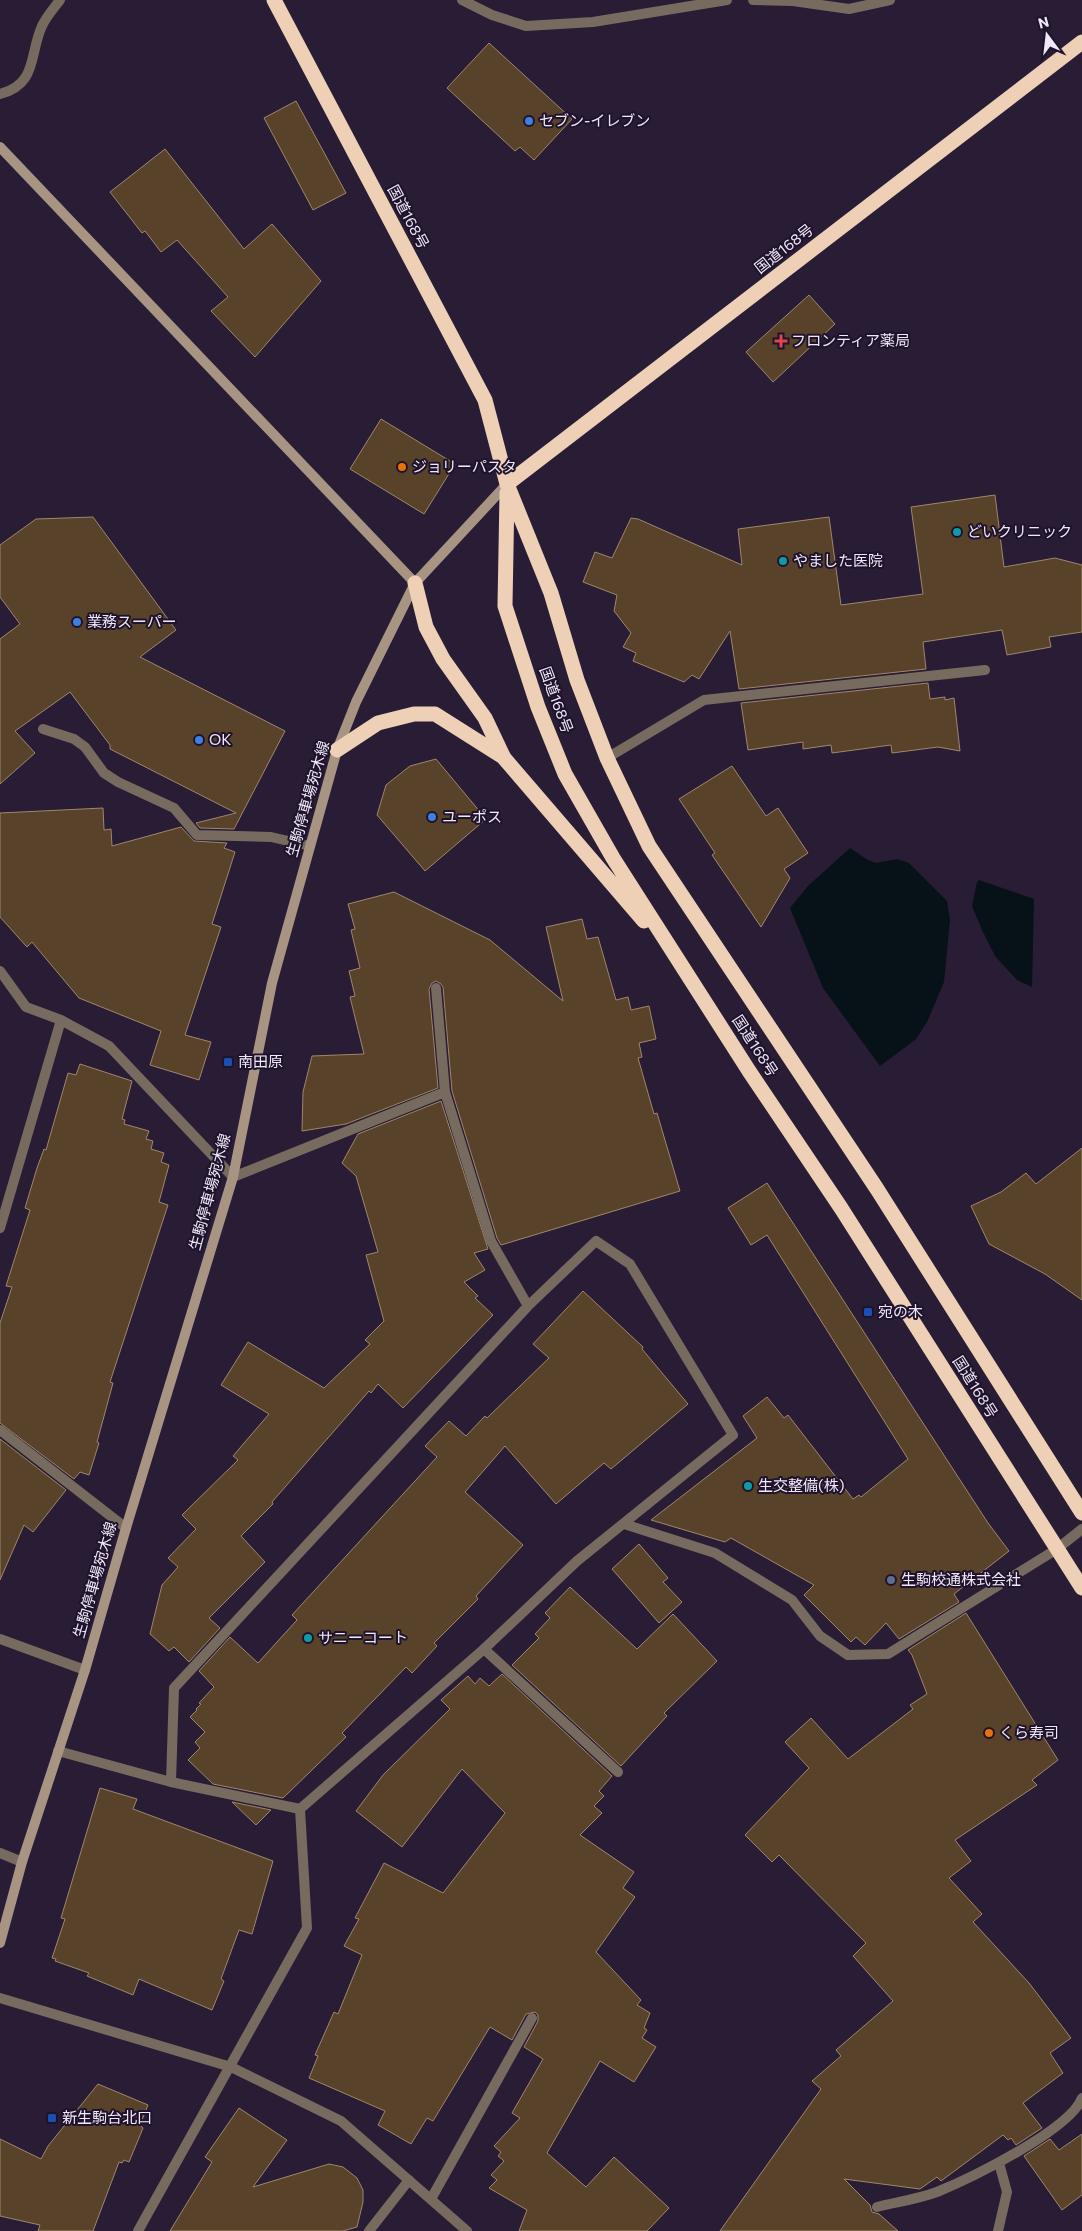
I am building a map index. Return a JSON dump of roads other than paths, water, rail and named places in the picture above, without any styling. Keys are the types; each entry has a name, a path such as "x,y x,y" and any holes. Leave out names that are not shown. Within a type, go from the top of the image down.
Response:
{"highway":[{"name":"国道168号","path":"274,0 485,400 507,484 550,594 577,680 607,758 649,846 882,1197 1082,1513"},
{"name":"国道168号","path":"507,484 1082,42"},
{"name":"国道168号","path":"507,484 505,606 538,707 565,774 613,858 841,1208 1082,1588"},
{"path":"415,583 426,627 443,659 485,718 504,758 681,964"},
{"path":"337,750 378,723 414,714 435,714 504,758"}],"main road":[{"path":"0,147 415,583"},
{"name":"生駒停車場宛木線","path":"0,1943 22,1862 85,1670 126,1528 233,1177 272,983 337,750 356,702 415,583 507,484"}],"street":[{"path":"0,94 8,92 28,76 42,26 60,0"},
{"path":"462,0 492,15 526,26 593,22 727,0"},
{"path":"753,0 793,1 850,9 890,0"},
{"path":"607,758 704,700 985,670"},
{"path":"43,729 74,739 85,746 104,772 118,782 174,808 197,836 271,837 310,846"},
{"path":"0,971 26,1007 62,1020 109,1046 233,1177 445,1092"},
{"path":"436,988 445,1092 491,1241 528,1306"},
{"path":"0,1228 62,1020"},
{"path":"171,1782 174,1688 528,1306 596,1242 630,1264 733,1435 577,1561 484,1649 300,1809"},
{"path":"0,1430 126,1528"},
{"path":"624,1524 715,1553 792,1600 820,1636 848,1655 888,1654 1057,1549 1082,1529"},
{"path":"0,1639 85,1670"},
{"path":"484,1649 618,1772"},
{"path":"58,1751 171,1782 300,1809"},
{"path":"138,2231 306,1928 300,1809"},
{"path":"0,1852 22,1862"},
{"path":"0,1998 230,2067 341,2121 467,2231"},
{"path":"431,2199 532,2018"},
{"path":"877,2208 935,2193 999,2163 1056,2126 1079,2105 1082,2098"},
{"path":"998,2231 1007,2192 999,2163"},
{"path":"369,2231 409,2180"}],"place":[{"name":"セブン-イレブン","path":"529,121"},
{"name":"フロンティア薬局","path":"781,341"},
{"name":"ジョリーパスタ","path":"402,467"},
{"name":"どいクリニック","path":"957,532"},
{"name":"やました医院","path":"783,561"},
{"name":"業務スーパー","path":"77,622"},
{"name":"OK","path":"199,740"},
{"name":"ユーポス","path":"432,817"},
{"name":"南田原","path":"228,1062"},
{"name":"宛の木","path":"868,1312"},
{"name":"生交整備(株)","path":"748,1486"},
{"name":"生駒校通株式会社","path":"891,1580"},
{"name":"サニーコート","path":"308,1638"},
{"name":"くら寿司","path":"989,1733"},
{"name":"新生駒台北口","path":"52,2118"}]}
